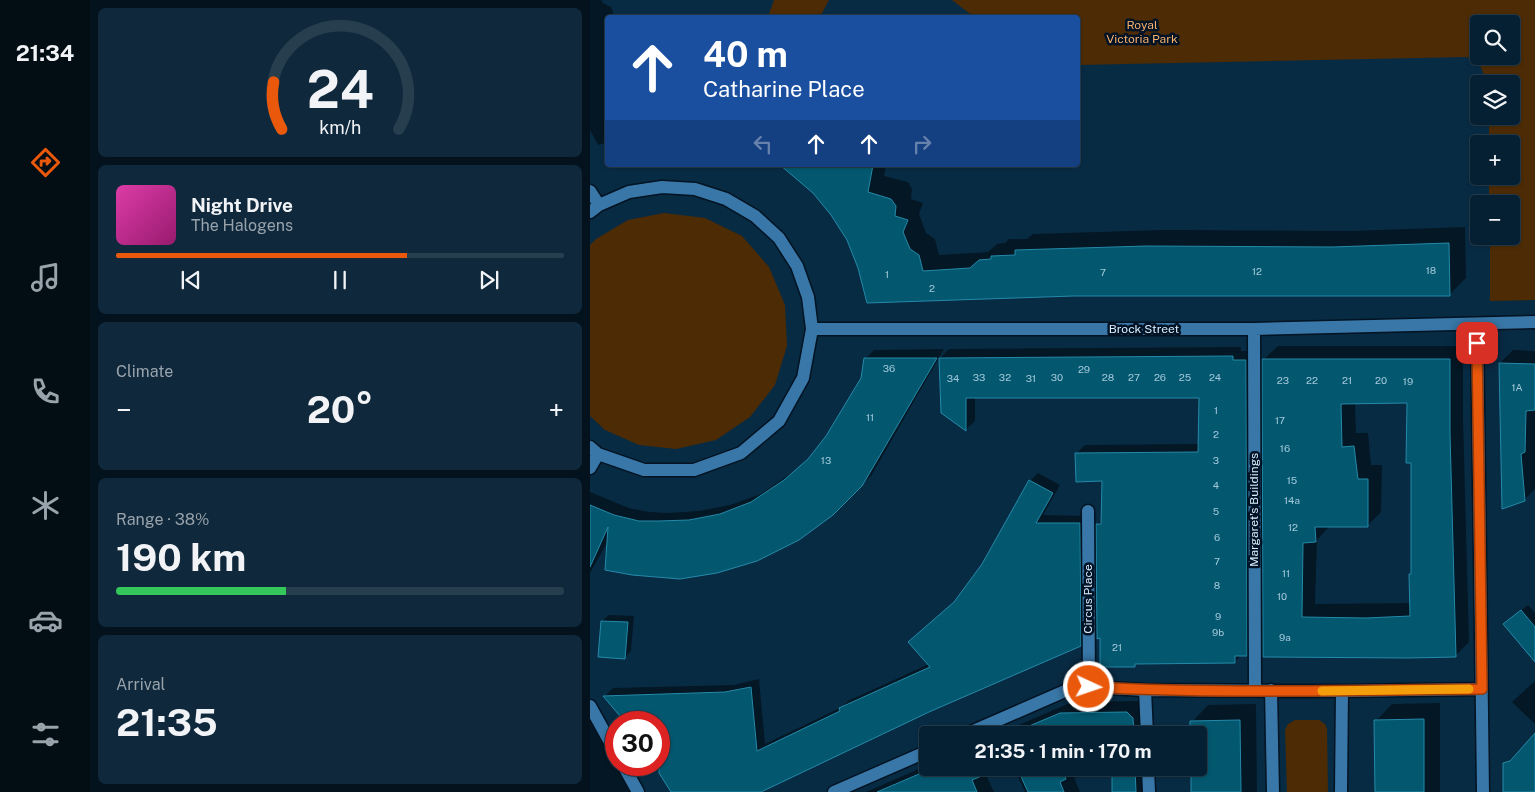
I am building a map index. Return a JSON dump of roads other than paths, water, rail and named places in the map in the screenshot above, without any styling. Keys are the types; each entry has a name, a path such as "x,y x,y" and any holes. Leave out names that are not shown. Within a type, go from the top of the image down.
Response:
{"street":[{"path":"590,191 594,208 629,192 662,187 695,189 726,199 755,216 779,238 797,266 808,297 812,329 803,378 784,412 778,421 741,453 694,470 644,470 594,450 590,468"},
{"name":"Brock Street","path":"812,329 1254,329 1535,322"},
{"path":"1477,324 1483,792"},
{"name":"Margaret's Buildings","path":"1254,329 1255,690"},
{"name":"Circus Place","path":"1088,511 1089,687"},
{"path":"985,726 1065,691 1089,687 1145,690 1342,691 1482,689"},
{"path":"1145,690 1147,726"},
{"path":"1272,690 1274,792"},
{"path":"1341,792 1342,691"},
{"path":"590,706 605,733"},
{"path":"834,792 919,755"},
{"path":"629,776 638,792"},
{"path":"1148,776 1149,792"}],"park label":[{"name":"Royal Victoria Park","path":"1142,32"}]}
